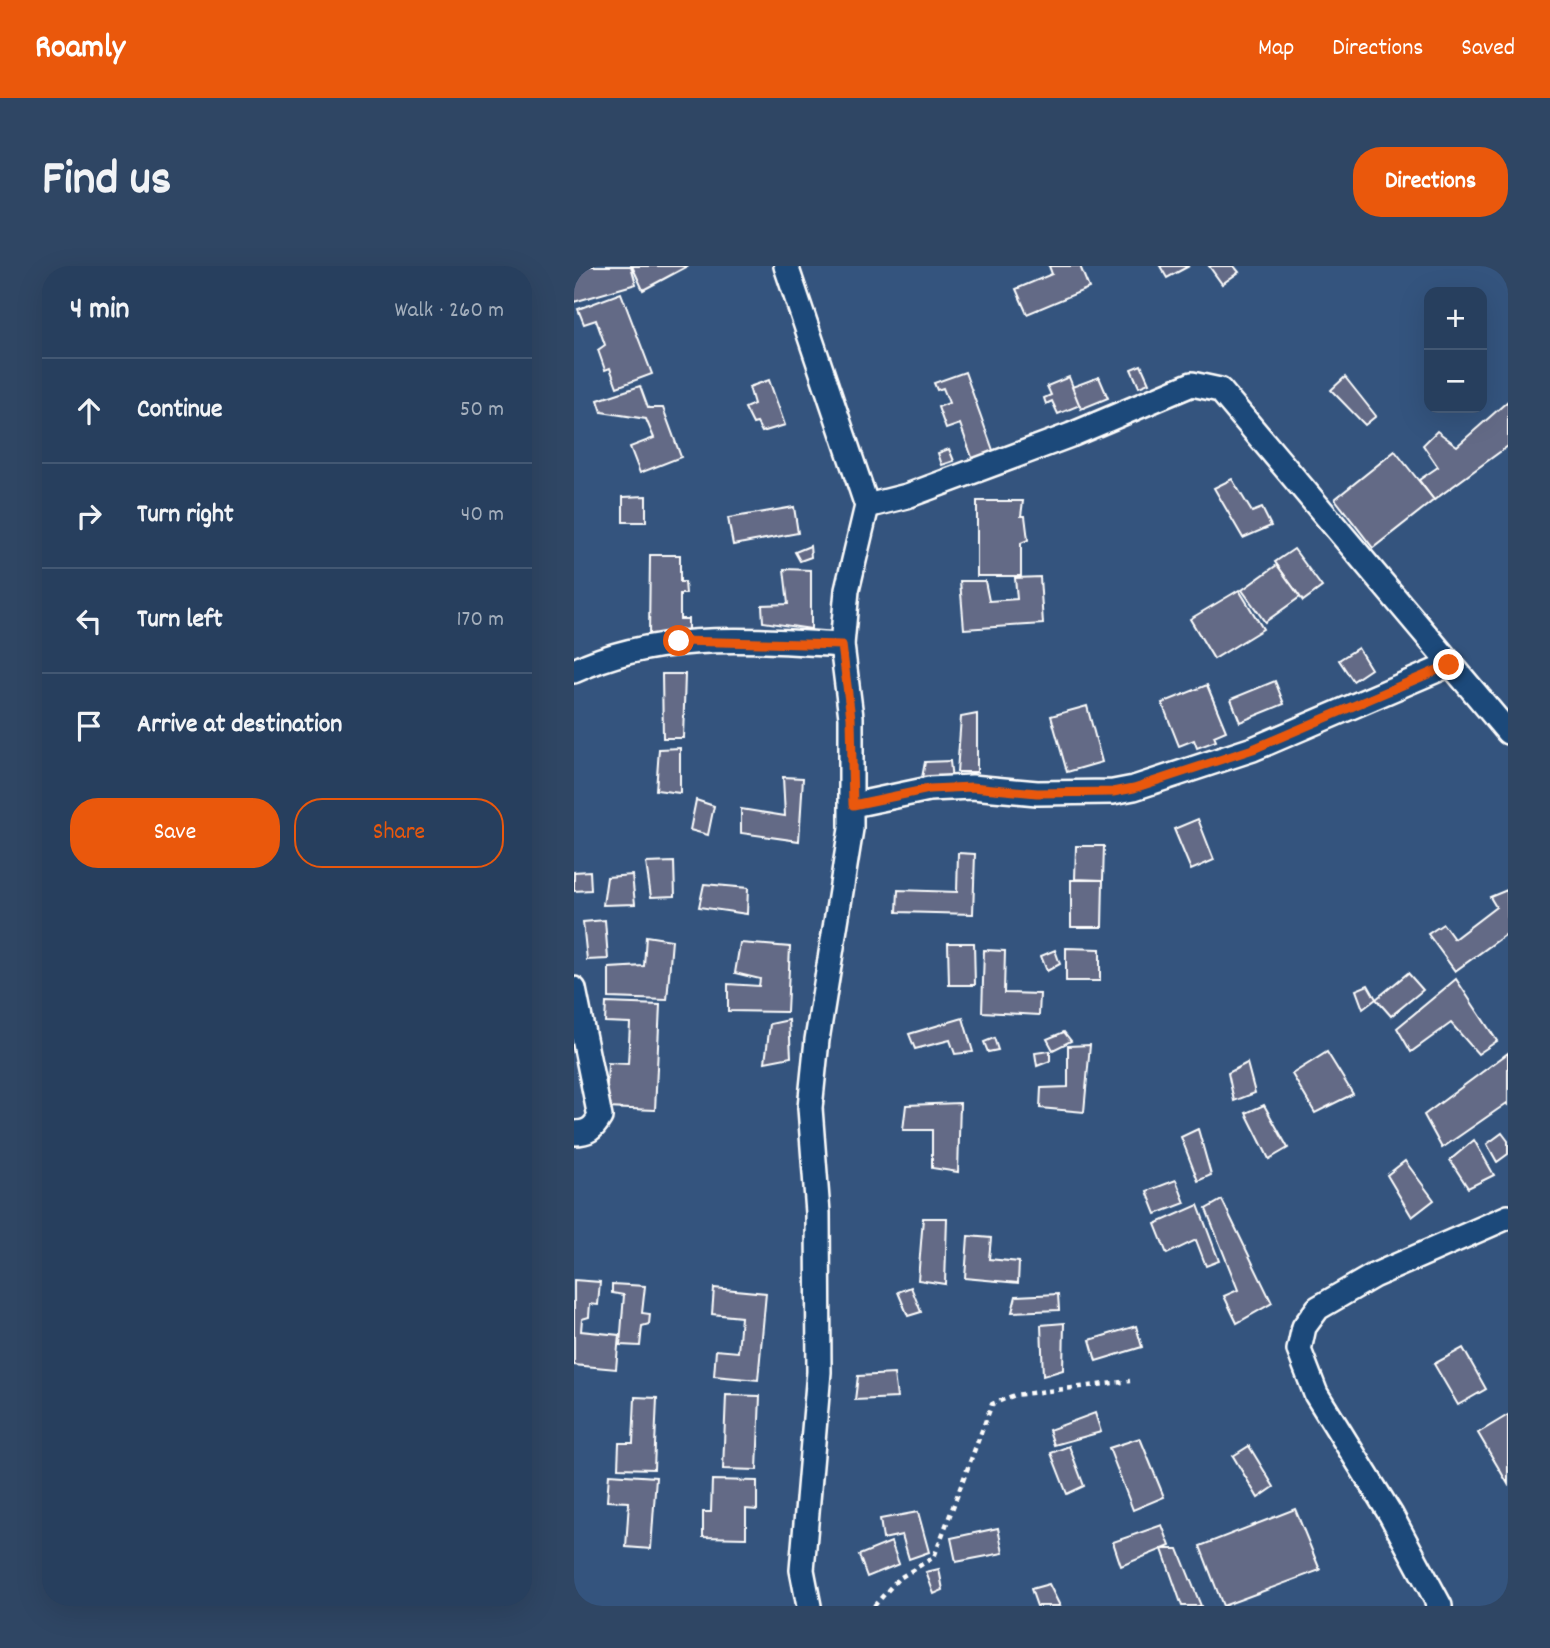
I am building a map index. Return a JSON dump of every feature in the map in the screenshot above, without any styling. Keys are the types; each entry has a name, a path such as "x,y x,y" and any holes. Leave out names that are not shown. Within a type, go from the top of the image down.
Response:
{"street":[{"path":"786,266 867,506 847,590 842,645 851,718 853,805 817,1040 810,1108 818,1213 819,1371 803,1570 809,1606"},
{"path":"867,506 908,496 1071,435 1192,384 1220,390 1508,732"},
{"path":"574,671 605,656 679,641 842,645"},
{"path":"853,805 929,789 972,787 1037,793 1113,792 1134,788 1253,749 1449,665"},
{"path":"574,989 600,1118 594,1128 584,1133 574,1133"},
{"path":"1440,1606 1391,1515 1316,1394 1299,1350 1304,1327 1318,1308 1373,1276 1508,1217"}],"path":[{"path":"874,1606 898,1580 934,1557 992,1404 1015,1395 1130,1381"}],"building":[{"path":"588,266 631,266 636,284 574,302 574,270"},
{"path":"632,266 688,266 643,290"},
{"path":"1049,266 1080,266 1089,288 1027,314 1016,289 1052,274"},
{"path":"1160,266 1189,266 1167,278"},
{"path":"1209,266 1234,266 1239,272 1222,284"},
{"path":"621,293 652,374 617,387 610,368 605,370 598,350 605,345 596,320 584,324 578,309"},
{"path":"1141,365 1149,383 1139,387 1131,369"},
{"path":"965,372 994,453 973,460 960,424 946,429 938,407 949,403 943,388 937,390 934,383"},
{"path":"1069,377 1080,405 1058,414 1052,401 1046,404 1044,398 1051,395 1047,386"},
{"path":"1099,377 1108,398 1081,409 1072,387"},
{"path":"1345,377 1376,416 1365,425 1331,390"},
{"path":"769,380 785,425 762,432 757,423 753,424 745,408 754,404 749,387"},
{"path":"640,386 648,408 663,408 681,457 640,473 630,447 654,438 646,419 602,412 598,400"},
{"path":"1508,401 1508,446 1434,500 1419,480 1438,467 1423,445 1437,431 1457,446"},
{"path":"949,449 954,461 942,465 938,453"},
{"path":"1395,451 1434,500 1373,548 1335,499"},
{"path":"1232,479 1252,512 1262,508 1271,526 1243,538 1214,488"},
{"path":"646,496 646,522 623,522 623,497"},
{"path":"977,501 1023,501 1021,516 1025,516 1028,540 1021,543 1021,576 977,576"},
{"path":"794,507 798,533 733,545 728,518"},
{"path":"810,546 811,557 800,561 795,552"},
{"path":"1294,549 1322,587 1303,601 1275,562"},
{"path":"650,555 680,555 680,582 685,582 686,594 680,594 680,619 688,619 688,637 649,636"},
{"path":"1277,565 1300,597 1265,622 1242,590"},
{"path":"784,569 811,570 811,629 763,622 762,605 788,604"},
{"path":"1040,577 1043,624 964,629 960,581 985,581 989,601 1017,599 1015,578"},
{"path":"1239,590 1263,629 1214,659 1190,619"},
{"path":"1358,648 1371,669 1353,681 1339,660"},
{"path":"662,674 685,674 683,738 663,738"},
{"path":"1275,681 1284,704 1240,722 1231,699"},
{"path":"1207,685 1226,731 1214,736 1216,741 1197,748 1194,740 1179,746 1162,703"},
{"path":"1087,706 1102,762 1067,772 1051,716"},
{"path":"977,714 977,772 957,772 961,717"},
{"path":"680,748 680,793 656,790 659,749"},
{"path":"950,761 952,780 921,783 925,762"},
{"path":"783,777 803,778 799,841 741,833 741,809 785,816"},
{"path":"696,800 714,806 708,835 690,830"},
{"path":"1198,819 1214,860 1191,870 1174,829"},
{"path":"1076,846 1104,846 1103,880 1075,879"},
{"path":"958,853 975,854 973,914 897,912 898,890 957,892"},
{"path":"674,862 675,896 651,897 646,863"},
{"path":"590,871 591,890 574,891 574,872"},
{"path":"632,875 635,904 603,905 607,877"},
{"path":"1071,880 1103,880 1102,927 1071,927"},
{"path":"704,884 748,888 747,914 699,907"},
{"path":"1507,890 1508,933 1455,971 1428,934 1443,924 1454,939 1496,907 1490,897"},
{"path":"605,920 608,959 587,960 583,922"},
{"path":"646,936 672,940 667,1000 609,998 609,968 644,966"},
{"path":"740,943 790,947 787,1012 728,1011 728,984 759,986 760,979 735,973"},
{"path":"948,943 974,943 975,985 949,985"},
{"path":"1066,948 1100,949 1100,981 1066,981"},
{"path":"984,950 1005,951 1004,993 1040,994 1039,1015 982,1012"},
{"path":"1055,950 1060,964 1047,971 1041,956"},
{"path":"1408,973 1423,990 1391,1016 1376,999"},
{"path":"1456,979 1497,1041 1478,1054 1451,1023 1411,1052 1397,1028"},
{"path":"1368,985 1376,999 1363,1009 1356,990"},
{"path":"606,1003 660,1005 655,1110 606,1108 608,1063 628,1064 630,1023 605,1022"},
{"path":"963,1018 973,1052 955,1054 950,1040 915,1049 909,1034"},
{"path":"789,1020 791,1057 765,1062 770,1024"},
{"path":"1064,1032 1071,1041 1053,1050 1047,1039"},
{"path":"994,1038 998,1050 988,1052 984,1042"},
{"path":"1090,1045 1084,1112 1040,1108 1041,1088 1068,1087 1068,1046"},
{"path":"1050,1051 1050,1061 1037,1066 1035,1053"},
{"path":"1327,1052 1353,1094 1315,1113 1292,1074"},
{"path":"1508,1053 1508,1106 1507,1103 1442,1148 1424,1115"},
{"path":"1247,1063 1255,1093 1234,1101 1228,1073"},
{"path":"960,1103 958,1172 932,1168 932,1130 903,1130 906,1105"},
{"path":"1264,1105 1288,1148 1269,1159 1246,1113"},
{"path":"1198,1129 1211,1175 1198,1181 1181,1137"},
{"path":"1502,1133 1508,1141 1508,1154 1497,1162 1487,1144"},
{"path":"1474,1140 1494,1175 1468,1188 1450,1160"},
{"path":"1405,1161 1434,1200 1412,1217 1387,1175"},
{"path":"1176,1180 1185,1203 1156,1214 1147,1191"},
{"path":"1222,1200 1272,1303 1237,1323 1224,1296 1238,1290 1206,1209"},
{"path":"1198,1205 1219,1261 1206,1266 1196,1240 1167,1254 1155,1224"},
{"path":"923,1218 947,1218 945,1284 918,1280"},
{"path":"968,1236 991,1238 989,1259 1019,1262 1018,1283 965,1278"},
{"path":"574,1280 600,1282 598,1305 590,1304 589,1317 582,1319 581,1331 619,1335 616,1369 574,1365"},
{"path":"612,1284 645,1286 642,1313 650,1314 649,1324 642,1326 640,1346 620,1345 624,1295 612,1293"},
{"path":"911,1287 921,1312 908,1316 898,1292"},
{"path":"714,1288 766,1293 758,1380 714,1376 716,1350 738,1352 741,1317 712,1314"},
{"path":"1058,1294 1059,1310 1012,1312 1016,1296"},
{"path":"1064,1323 1063,1370 1043,1376 1041,1325"},
{"path":"1136,1326 1142,1347 1096,1361 1090,1340"},
{"path":"1463,1348 1486,1389 1458,1405 1434,1364"},
{"path":"894,1374 897,1398 855,1400 858,1376"},
{"path":"726,1395 760,1396 757,1470 723,1469"},
{"path":"635,1397 657,1398 654,1469 618,1468 619,1443 633,1443"},
{"path":"1095,1413 1101,1432 1054,1445 1049,1430"},
{"path":"1508,1415 1508,1484 1478,1433"},
{"path":"1140,1438 1164,1497 1133,1510 1109,1448"},
{"path":"1069,1446 1084,1486 1067,1494 1051,1453"},
{"path":"1249,1446 1274,1487 1258,1498 1233,1456"},
{"path":"609,1474 656,1477 651,1549 626,1547 629,1502 607,1501"},
{"path":"712,1480 757,1481 757,1510 746,1509 746,1538 703,1537 703,1512 711,1512"},
{"path":"1295,1509 1320,1570 1223,1606 1200,1546"},
{"path":"918,1512 929,1552 909,1559 902,1535 883,1539 880,1519"},
{"path":"1162,1525 1170,1546 1121,1566 1113,1542"},
{"path":"998,1528 1003,1553 956,1562 951,1538"},
{"path":"891,1542 899,1564 867,1577 859,1555"},
{"path":"1162,1549 1178,1549 1201,1606 1182,1606"},
{"path":"939,1569 943,1590 934,1594 926,1572"},
{"path":"1049,1584 1060,1606 1037,1606 1031,1589"}],"route":[{"path":"679,641 771,641 842,645 851,718 853,805 929,789 972,787 1037,793 1113,792 1134,788 1253,749 1449,665"}]}
